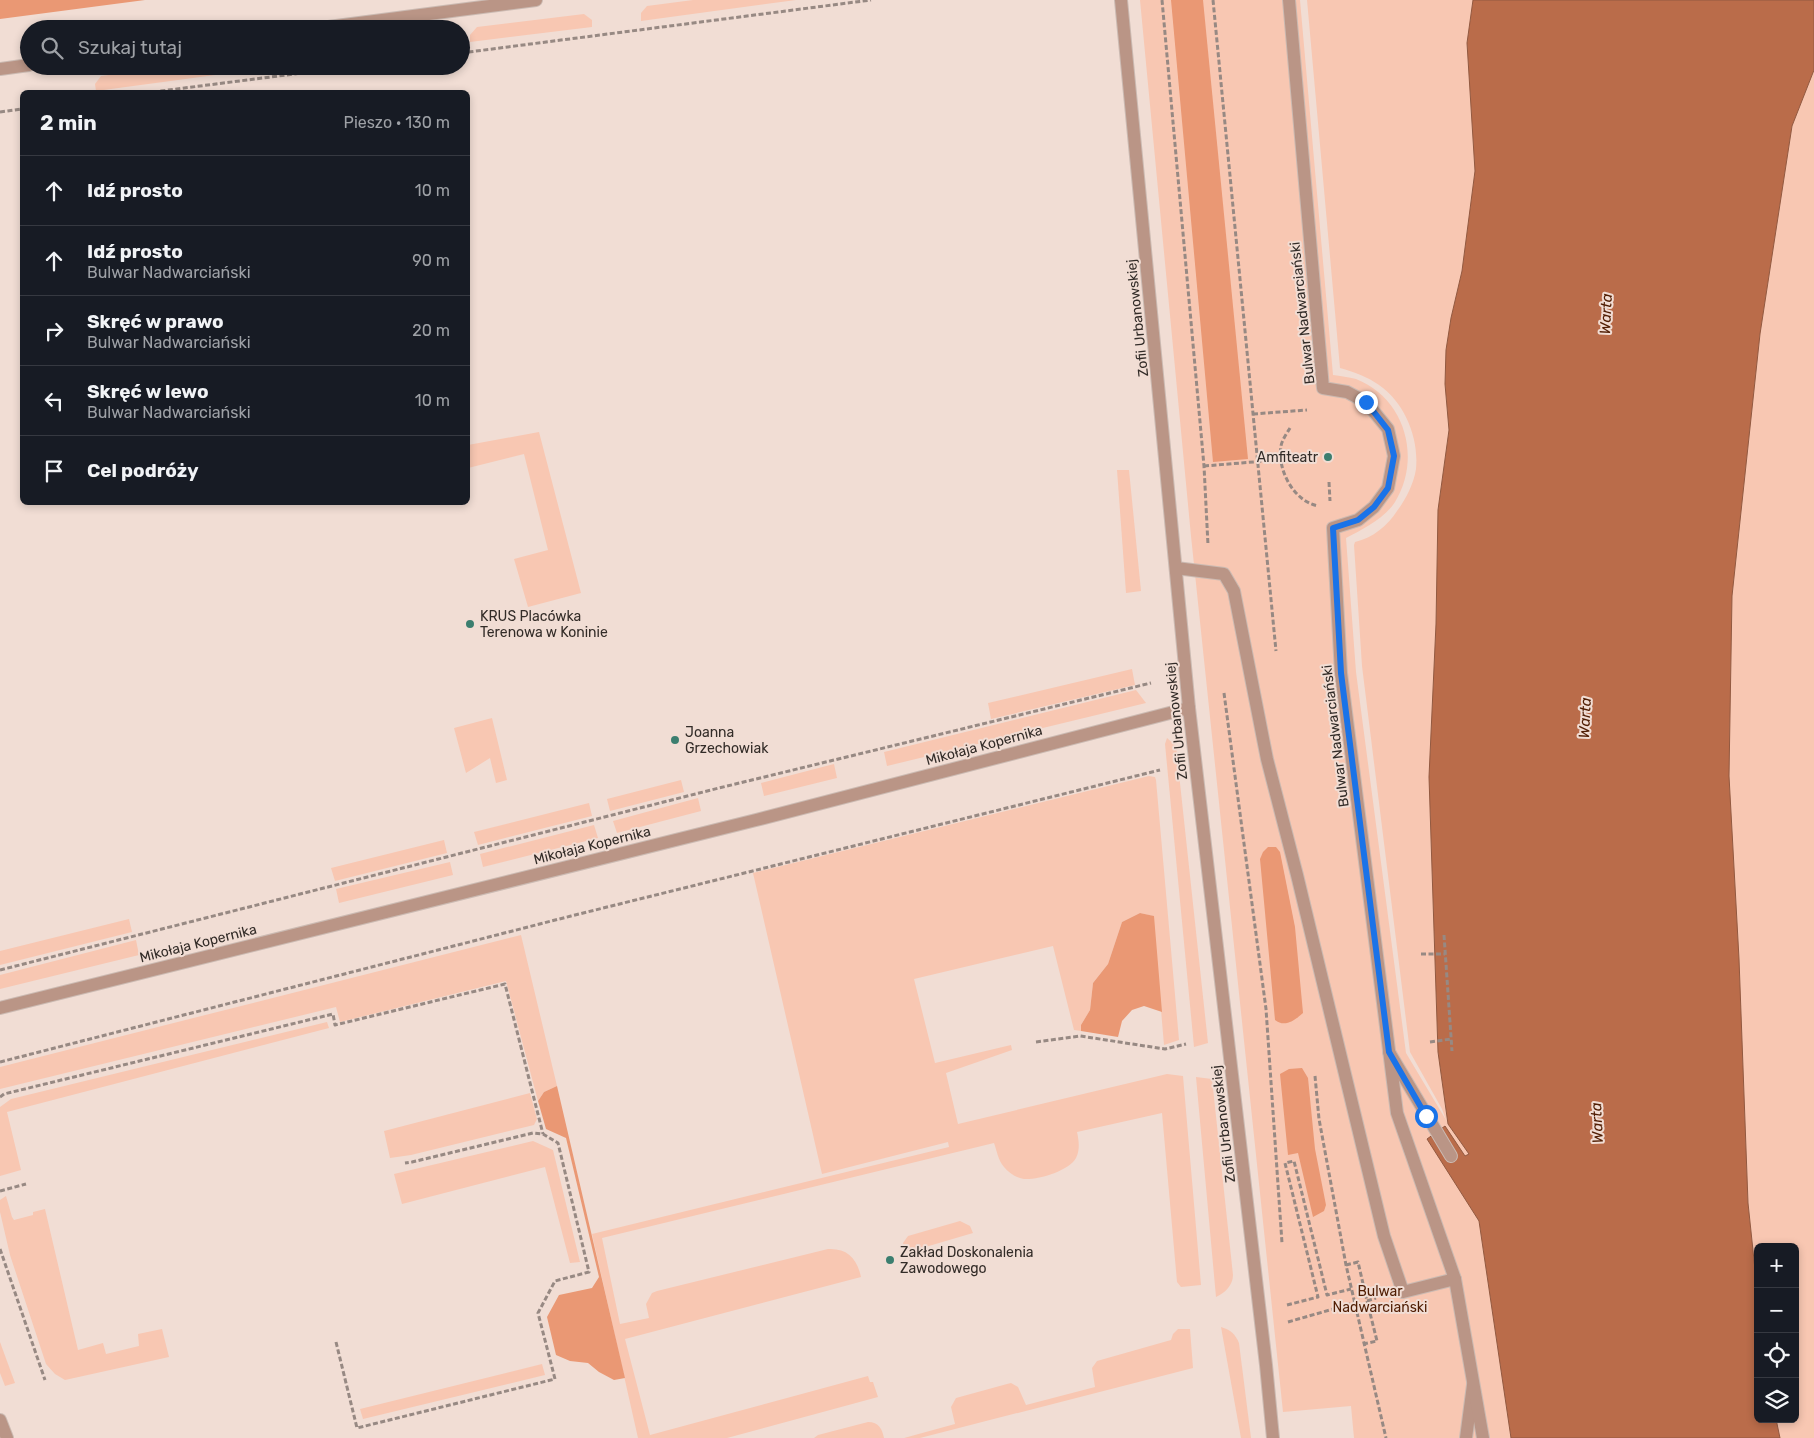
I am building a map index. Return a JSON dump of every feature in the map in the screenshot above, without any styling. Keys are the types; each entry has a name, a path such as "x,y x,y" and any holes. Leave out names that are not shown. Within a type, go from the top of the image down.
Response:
{"street":[{"path":"382,20 536,0"},
{"name":"Zofii Urbanowskiej","path":"1121,0 1190,708 1273,1438"},
{"name":"Bulwar Nadwarciański","path":"1289,0 1323,388 1347,392 1366,402 1388,430 1394,456 1388,488 1374,507 1358,520 1333,528 1341,673 1397,1114 1455,1279 1484,1438"},
{"path":"0,69 20,66"},
{"path":"1176,568 1224,574 1234,591 1267,759 1297,875 1384,1236 1403,1292 1455,1279"},
{"name":"Mikołaja Kopernika","path":"0,1008 756,820 1190,708"},
{"path":"1389,1052 1451,1156"},
{"path":"1466,1438 1473,1380"},
{"path":"0,1420 7,1438"}],"path":[{"path":"470,52 871,0"},
{"path":"169,90 286,75"},
{"path":"0,112 20,109"},
{"path":"1290,428 1281,444 1280,460 1284,474 1292,488 1301,498 1312,505"},
{"path":"1204,466 1302,458"},
{"path":"1328,482 1330,498"},
{"path":"0,970 720,788 1151,683"},
{"path":"0,1062 591,911 1160,770"},
{"path":"1444,936 1452,1051"},
{"path":"1421,954 1445,954"},
{"path":"0,1097 4,1094 333,1014 335,1025 505,984 542,1134"},
{"path":"1036,1042 1080,1036 1165,1049 1186,1044"},
{"path":"1430,1042 1451,1039"},
{"path":"336,1342 357,1428 555,1379 538,1314 555,1281 589,1272 558,1143 542,1134 533,1133 405,1163"},
{"path":"1286,1305 1318,1297 1285,1163 1294,1161 1327,1296 1351,1289"},
{"path":"0,1191 26,1184"},
{"path":"0,1249 45,1380"},
{"path":"1346,1265 1358,1262 1360,1271"},
{"path":"1363,1344 1377,1341 1367,1301"},
{"path":"1287,1322 1354,1303"}],"green space":[{"path":"693,0 796,0 641,21 641,13 647,6"},
{"name":"Bulwar Nadwarciański","path":"1140,0 1300,0 1333,375 1356,379 1373,388 1387,400 1397,415 1404,431 1407,449 1407,467 1403,485 1395,502 1385,514 1346,538 1356,672 1406,1053 1446,1120 1442,1109 1410,1052 1362,666 1354,545 1355,542 1374,534 1385,526 1403,501 1415,474 1415,445 1408,422 1396,401 1379,385 1356,373 1340,368 1307,0 1473,0 1467,43 1475,171 1462,271 1451,318 1445,384 1449,430 1438,510 1436,624 1429,777 1438,1052 1448,1124 1469,1154 1465,1156 1428,1139 1479,1221 1511,1438 1354,1438 1351,1406 1283,1412 1191,536"},
{"path":"584,14 592,20 592,27 470,42 470,35 477,27"},
{"path":"1814,70 1814,1438 1780,1438 1777,1423 1799,1423 1799,1243 1754,1243 1754,1260 1748,1203 1729,776 1732,596 1760,334 1792,126"},
{"path":"216,75 96,90 95,84 101,76"},
{"path":"539,432 581,593 528,607 514,559 548,550 524,454 470,468 470,445"},
{"path":"1117,470 1129,470 1141,591 1126,593"},
{"path":"1132,669 1135,685 991,719 988,703"},
{"path":"1136,690 1146,703 887,766 884,752"},
{"path":"492,718 507,780 496,783 490,758 466,773 454,728"},
{"path":"1167,738 1176,746 1208,1043 1194,1047 1165,744"},
{"path":"834,764 837,778 764,796 761,783"},
{"path":"1149,776 1155,777 1156,780 1179,1040 1164,1045 1153,916 1140,913 1122,922 1108,964 1093,983 1090,1010 1081,1025 1081,1031 1074,1030 1053,946 914,979 935,1063 1011,1045 1012,1050 946,1073 958,1124 1167,1074 1183,1076 1201,1285 1181,1287 1177,1282 1162,1113 1077,1132 1078,1152 1072,1163 1053,1174 1037,1178 1018,1178 1010,1173 1000,1161 994,1143 602,1238 620,1324 649,1318 646,1304 652,1293 657,1291 828,1249 846,1252 857,1264 861,1277 625,1339 650,1435 868,1376 870,1382 873,1382 878,1397 727,1438 638,1438 592,1234 949,1147 948,1142 822,1174 753,873"},
{"path":"681,780 684,792 610,811 607,799"},
{"path":"698,798 701,811 617,833 613,821"},
{"path":"589,803 592,816 478,845 474,832"},
{"path":"594,825 598,838 483,867 480,854"},
{"path":"444,840 447,853 335,881 331,868"},
{"path":"450,862 453,875 339,903 336,889"},
{"path":"129,919 132,932 0,965 0,951"},
{"path":"521,935 557,1086 544,1092 538,1101 506,981 340,1022 336,1007 0,1089 0,1067"},
{"path":"136,940 139,955 0,989 0,975"},
{"path":"327,1022 329,1028 7,1112 21,1170 0,1176 0,1107 11,1099"},
{"path":"1196,1077 1212,1079 1233,1275 1232,1282 1228,1288 1216,1297"},
{"path":"530,1093 537,1119 534,1125 411,1155 390,1158 384,1131"},
{"path":"533,1141 553,1150 580,1262 570,1263 545,1167 402,1204 394,1174"},
{"path":"6,1196 14,1220 33,1215 33,1212 45,1209 78,1350 103,1343 106,1354 139,1346 138,1334 162,1329 169,1357 65,1380 55,1374 46,1364 10,1255 0,1212 0,1200"},
{"path":"960,1221 970,1226 973,1233 905,1253 903,1243 908,1236"},
{"path":"1221,1327 1232,1333 1239,1343 1251,1438 1241,1438"},
{"path":"1178,1329 1190,1329 1193,1368 920,1438 904,1438 955,1424 951,1407 956,1398 1007,1384 1011,1383 1018,1387 1026,1405 1095,1387 1092,1368 1097,1361 1171,1340 1173,1334"},
{"path":"0,1342 15,1383 5,1386 0,1373"},
{"path":"542,1364 545,1375 363,1419 360,1409"},
{"path":"868,1422 875,1423 879,1427 884,1438 814,1438 818,1435"}],"shaded area":[{"path":"0,0 145,0 0,19"},
{"path":"1171,0 1203,0 1248,459 1213,462"},
{"path":"1268,847 1276,847 1280,852 1295,927 1303,1013 1286,1023 1275,1020 1260,859"},
{"path":"1140,913 1154,916 1162,1012 1144,1006 1132,1010 1122,1021 1118,1037 1081,1031 1081,1025 1090,1010 1093,983 1108,964 1122,922"},
{"path":"1302,1068 1308,1078 1315,1149 1326,1205 1324,1211 1313,1217 1298,1153 1288,1155 1280,1074 1289,1069"},
{"path":"557,1086 625,1378 614,1380 599,1372 588,1363 570,1361 556,1355 547,1317 559,1295 592,1288 599,1277 566,1138 546,1129 538,1101 544,1092"}],"water":[{"name":"Warta","path":"1473,0 1814,0 1814,70 1792,126 1760,334 1732,596 1729,776 1739,959 1748,1203 1754,1260 1754,1423 1777,1423 1780,1438 1511,1438 1479,1221 1427,1139 1445,1126 1465,1156 1469,1154 1448,1124 1438,1052 1429,777 1436,624 1438,510 1449,430 1445,384 1446,350 1462,271 1475,171 1467,43"}],"place":[{"name":"Amfiteatr","path":"1328,457"},
{"name":"KRUS Placówka Terenowa w Koninie","path":"470,624"},
{"name":"Joanna Grzechowiak","path":"675,740"},
{"name":"Zakład Doskonalenia Zawodowego","path":"890,1260"}],"route":[{"path":"1366,402 1388,430 1394,456 1388,488 1374,507 1358,520 1333,528 1341,673 1389,1052 1426,1116"}]}
